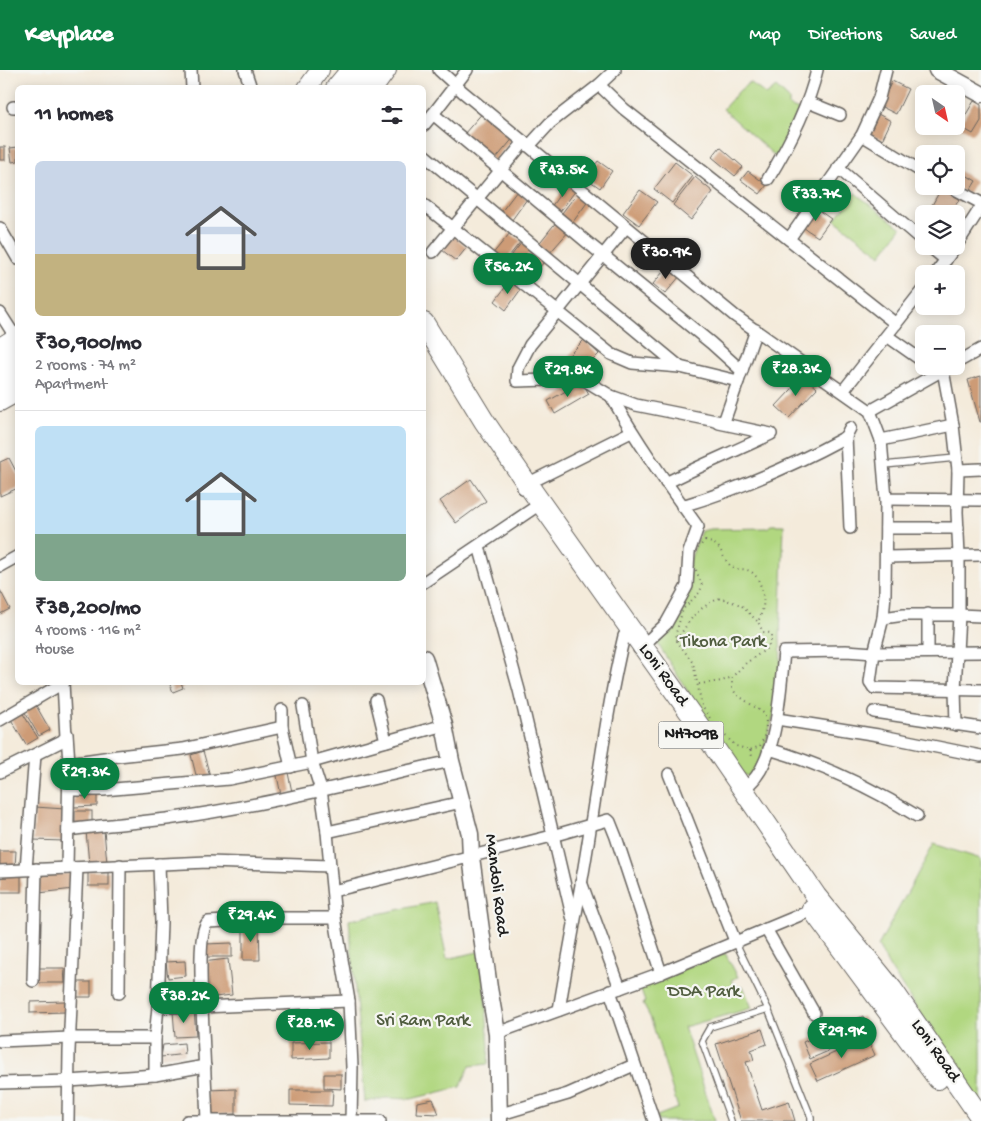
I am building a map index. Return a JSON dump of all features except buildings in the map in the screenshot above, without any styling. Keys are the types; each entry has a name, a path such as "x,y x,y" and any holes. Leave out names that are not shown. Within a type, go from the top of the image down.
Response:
{"highway":[{"path":"338,85 351,70"},
{"path":"358,85 370,70"},
{"name":"Loni Road","path":"426,326 525,487 968,1121"},
{"name":"Loni Road","path":"426,345 477,427 525,487 534,508 634,645 743,789 816,896 818,907 892,989 981,1118"},
{"path":"0,367 15,347"},
{"path":"0,386 15,377"}],"main road":[{"path":"309,85 320,70"},
{"path":"376,85 387,70"},
{"path":"0,347 15,344"},
{"path":"0,402 15,394"}],"street":[{"path":"191,70 192,85"},
{"path":"245,70 250,85"},
{"path":"439,70 735,316 870,411 881,440 886,499 883,618 874,653 870,682 874,688 981,690"},
{"path":"426,123 467,70"},
{"path":"433,252 501,170 527,144 615,70"},
{"path":"768,178 782,155 808,102 817,70"},
{"path":"789,239 862,135 879,98 886,70"},
{"path":"937,70 981,94"},
{"path":"599,85 624,109 896,324"},
{"path":"808,102 840,115"},
{"path":"433,114 712,343 740,376"},
{"path":"862,135 915,167"},
{"path":"426,157 680,367"},
{"path":"838,168 915,234"},
{"path":"965,194 981,203"},
{"path":"426,207 611,354 632,363 680,367 740,376"},
{"path":"965,232 981,207"},
{"path":"626,227 530,345 518,368 517,381 577,379 596,386 611,396 636,405 771,434 718,459 708,461 666,483"},
{"path":"0,228 15,254"},
{"path":"940,255 946,260"},
{"path":"942,265 950,255"},
{"path":"843,391 915,300"},
{"path":"0,313 15,340"},
{"path":"719,423 725,419 756,330"},
{"path":"887,336 915,356"},
{"path":"965,358 981,349"},
{"path":"870,411 930,375"},
{"path":"943,375 953,425 957,464 959,615 956,725"},
{"path":"559,1010 610,706 634,645 666,624 687,586 688,552 698,527 631,432 611,396"},
{"path":"881,440 953,425"},
{"path":"525,487 631,432"},
{"path":"682,506 761,479 808,457 848,432 850,528"},
{"path":"957,464 981,469"},
{"path":"886,499 981,500"},
{"path":"426,581 534,508"},
{"path":"886,528 958,528"},
{"path":"478,546 519,690 552,836 574,920"},
{"path":"886,557 981,555"},
{"path":"0,566 15,558"},
{"path":"883,618 928,614 981,616"},
{"path":"928,614 928,652"},
{"path":"743,789 758,776 764,766 777,718 784,652 981,652"},
{"name":"Mandoli Road","path":"426,665 444,724 451,761 470,834 471,857 497,1033 499,1118"},
{"path":"0,720 61,685"},
{"path":"64,685 69,763 68,830 72,868 68,1121"},
{"path":"376,700 386,741"},
{"path":"303,706 312,762 321,790 328,832 335,918 349,1001 352,1067 351,1121"},
{"path":"282,710 282,727 291,767"},
{"path":"874,712 981,728"},
{"path":"777,718 981,756"},
{"path":"69,790 103,790 189,784 229,779 312,762 444,724"},
{"path":"69,763 183,749 282,727"},
{"path":"0,772 62,741 67,734"},
{"path":"769,749 800,758 867,786 917,816"},
{"path":"33,981 31,869 35,755"},
{"path":"68,830 167,819 321,790 451,761"},
{"path":"669,774 735,942"},
{"path":"328,832 462,802"},
{"path":"333,891 552,836 606,820 610,822 661,973"},
{"path":"0,870 208,862 330,866"},
{"path":"155,1075 161,922 159,864"},
{"path":"119,992 120,866"},
{"path":"581,882 615,990 634,1065 654,1121"},
{"path":"497,1033 661,973 818,907"},
{"path":"206,1120 201,958 203,928 211,922 279,918 335,918"},
{"path":"766,929 814,1013"},
{"path":"158,1007 349,1001"},
{"path":"0,1041 70,1038 155,1038"},
{"path":"499,1118 568,1094 634,1065"},
{"path":"0,1083 69,1081 155,1075 205,1066"},
{"path":"187,1121 380,1121"}],"lane":[{"path":"884,465 957,464"},
{"path":"735,942 768,1009 811,1117 810,1121"},
{"path":"731,1121 702,1040 710,1027 768,1009"}],"path":[{"path":"732,677 732,688 736,694 765,714 766,734 760,746 750,750 736,746 715,726 702,706 699,684 693,663 677,641 676,633 684,609 700,592 702,585 692,560 697,549 705,541 720,547 730,566 738,570 747,570 753,573 757,579 764,595 763,609 758,622"},
{"path":"677,641 696,612 705,605 720,598 741,605 758,622 763,632 771,633 771,642 765,650 746,663 732,677 717,682 699,684"}],"green space":[{"path":"750,82 766,95 776,87 789,99 789,106 799,110 777,158 723,109"},
{"path":"855,193 901,228 881,255 835,220"},
{"name":"Tikona Park","path":"771,525 784,525 780,639 781,665 775,710 758,770 748,776 744,775 700,711 654,638 670,621 701,531 710,529 767,528"},
{"path":"934,844 981,859 981,1104 890,968 878,946"},
{"name":"Sri Ram Park","path":"435,902 447,959 482,951 489,1047 488,1064 470,1066 460,1087 411,1099 386,1098 365,1102 349,920"},
{"name":"DDA Park","path":"725,953 738,977 731,980 734,988 743,986 752,1008 684,1027 715,1121 658,1121 657,1116 678,1108 651,1019 643,1004 645,1002 639,985"}]}
